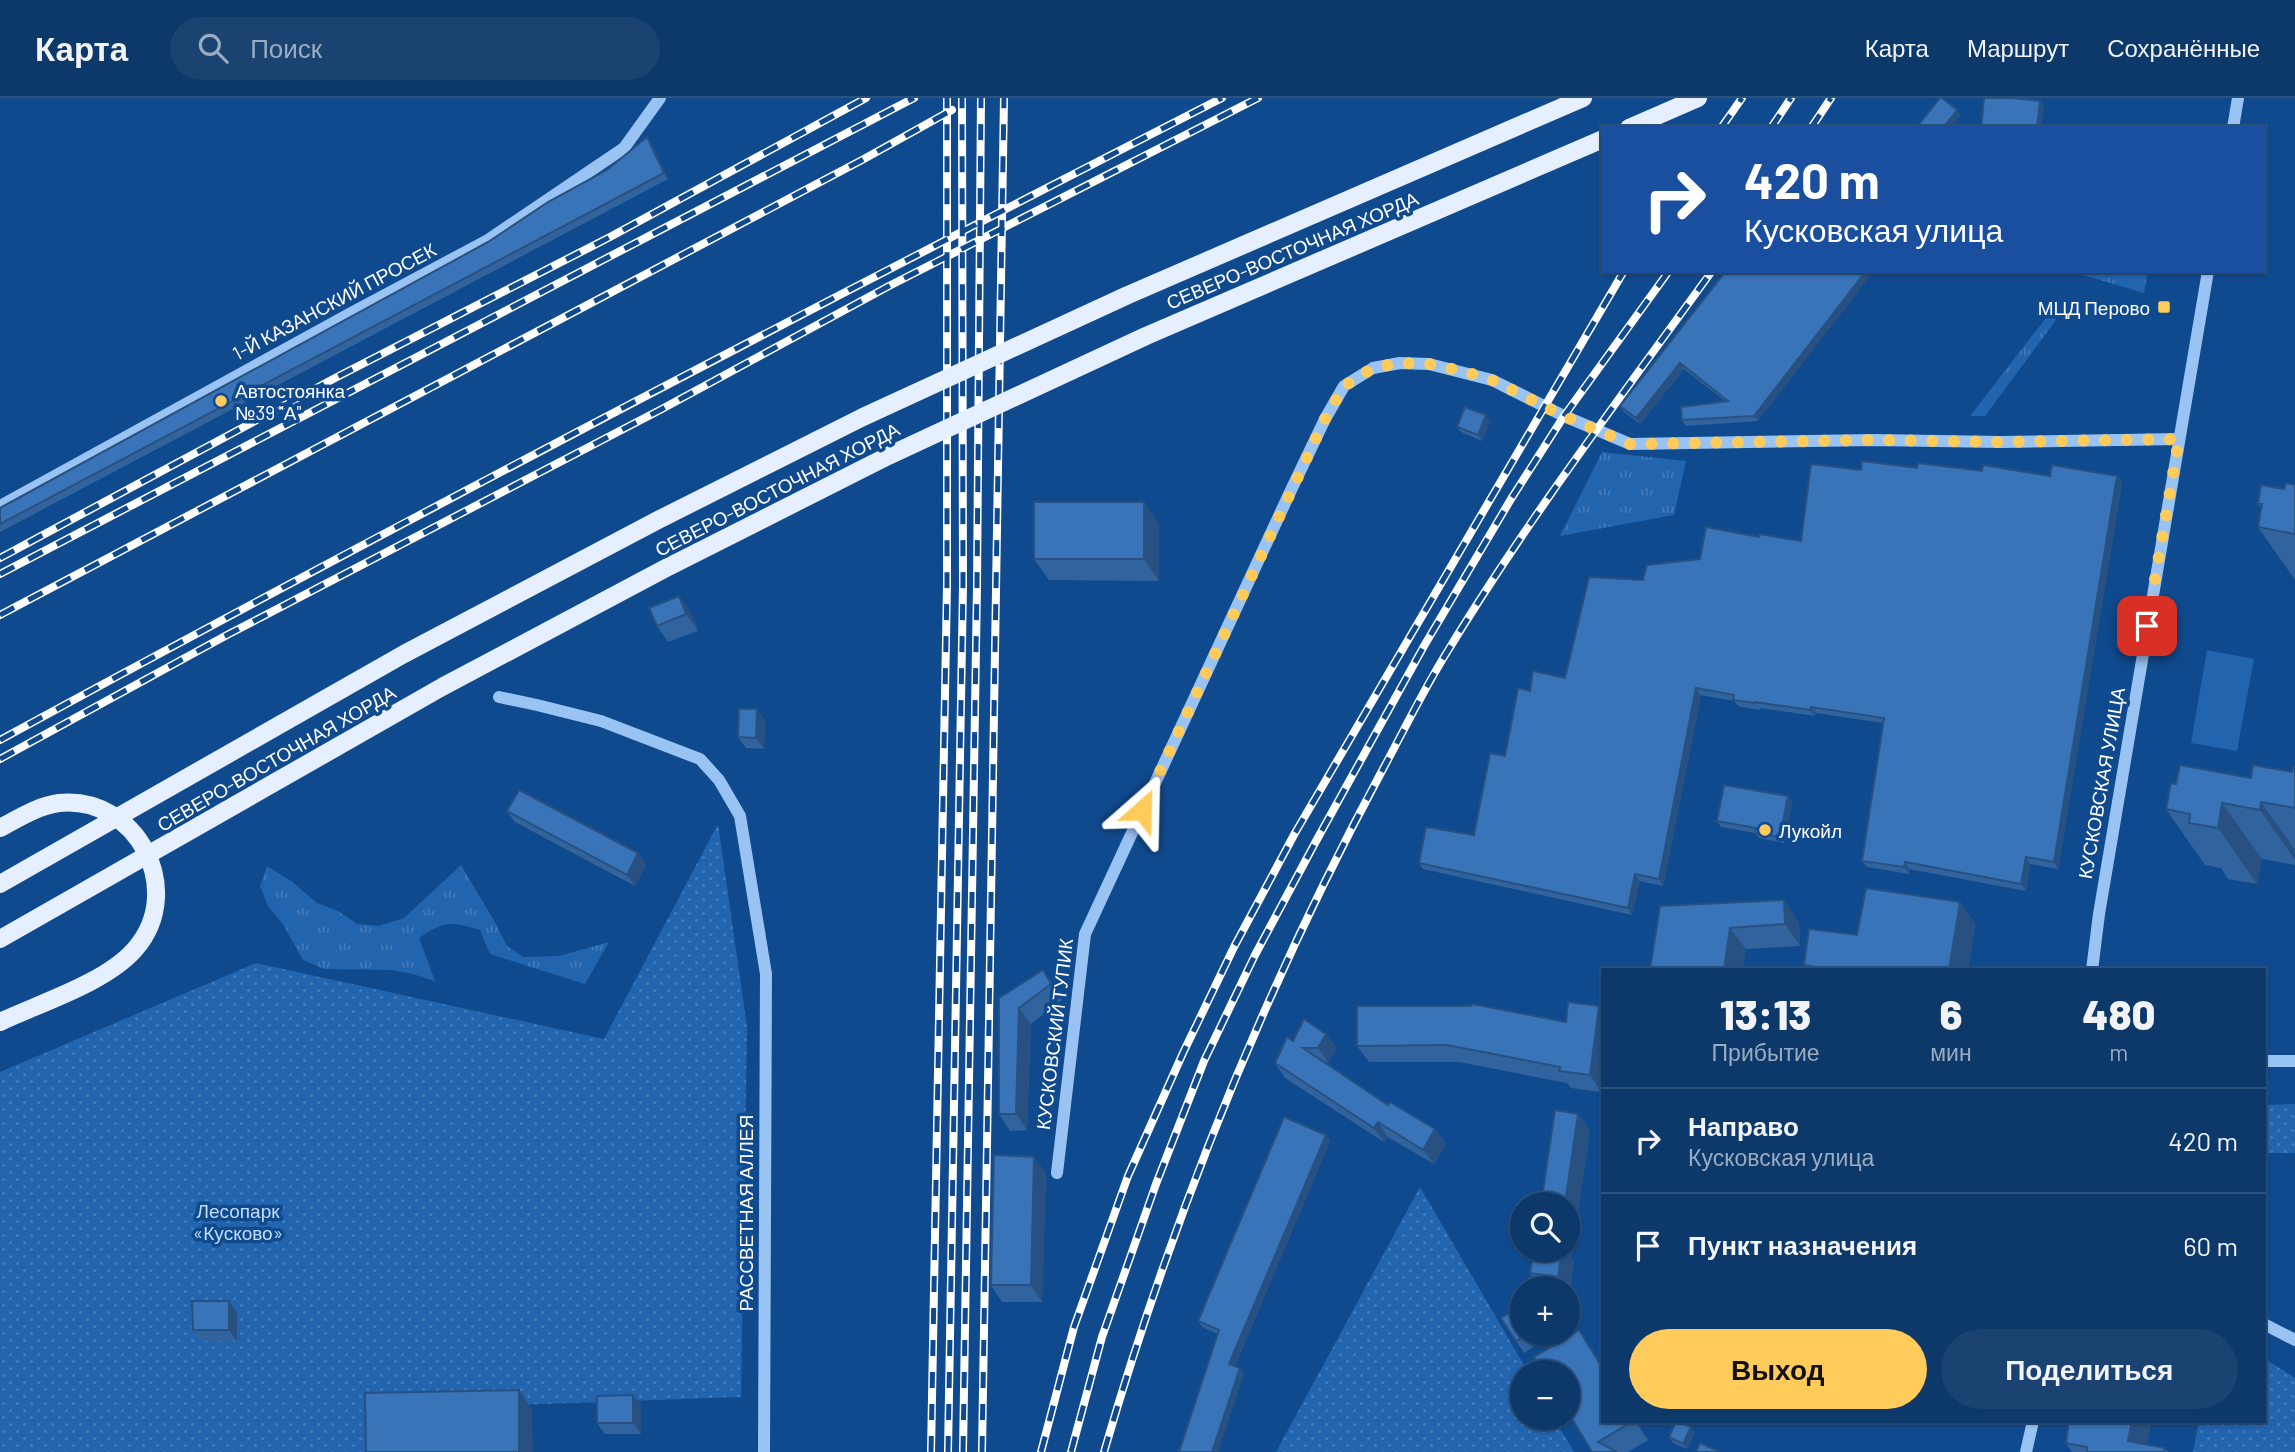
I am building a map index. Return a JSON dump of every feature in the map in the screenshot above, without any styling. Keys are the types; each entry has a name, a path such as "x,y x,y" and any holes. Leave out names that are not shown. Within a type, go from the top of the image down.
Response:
{"main road":[{"name":"СЕВЕРО-ВОСТОЧНАЯ ХОРДА","path":"0,884 404,654 657,520 863,417 1128,295 1583,98"},
{"path":"1634,126 1698,98"},
{"name":"СЕВЕРО-ВОСТОЧНАЯ ХОРДА","path":"0,939 442,687 853,473 1146,336 1601,140"},
{"path":"0,828 42,807 59,803 94,807 117,818 137,835 153,866 156,891 153,917 146,933 137,948 124,960 76,988 0,1022"}],"street":[{"name":"1-Й КАЗАНСКИЙ ПРОСЕК","path":"0,506 488,240 624,148 660,98"},
{"path":"2233,126 2238,98"},
{"name":"КУСКОВСКАЯ УЛИЦА","path":"2092,968 2099,914 2208,273"},
{"name":"КУСКОВСКИЙ ТУПИК","path":"1057,1173 1085,934 1292,488 1344,386 1373,368 1399,363 1429,364 1492,380 1564,416 1630,444 2179,439"},
{"name":"РАССВЕТНАЯ АЛЛЕЯ","path":"499,697 601,721 700,759 719,780 740,816 766,974 764,1452"},
{"path":"2266,1061 2295,1061"},
{"path":"2266,1325 2295,1340"},
{"path":"2026,1452 2033,1423"}],"green space":[{"path":"2082,273 2148,273 2144,293"},
{"path":"2049,314 2056,320 1985,416 1970,416"},
{"path":"1602,452 1686,461 1674,515 1560,536"},
{"path":"2207,650 2254,659 2237,751 2191,743"},
{"name":"Лесопарк «Кусково»","path":"718,824 747,1027 741,1397 371,1410 370,1452 0,1452 0,1072 256,963 604,1039"},
{"path":"461,865 507,946 523,957 559,956 609,942 585,984 490,954 480,930 455,924 435,928 419,938 435,981 391,970 324,969 303,960 282,923 268,906 260,886 267,866 291,881 317,903 338,911 357,924 379,926 404,918"},
{"path":"2295,1104 2295,1153 2266,1153 2266,1105"},
{"path":"1420,1187 1510,1341 1510,1346 1513,1346 1521,1360 1510,1360 1510,1430 1561,1430 1574,1452 1276,1452"},
{"path":"2266,1360 2295,1378 2295,1452 2193,1452 2199,1423 2266,1423"}],"building":[{"path":"1940,98 1957,110 1945,126 1918,126"},
{"path":"1984,98 2040,101 2037,126 1981,126"},
{"name":"Автостоянка №39 \"А\"","path":"647,137 664,173 0,524 0,508 488,242 548,202 607,170"},
{"path":"1724,273 1864,273 1754,416 1682,420 1681,407 1728,401 1680,363 1636,418 1620,406"},
{"path":"1465,407 1486,415 1478,435 1457,427"},
{"path":"1862,461 1917,468 1918,463 1982,471 1983,465 2050,476 2052,465 2117,476 2054,862 2026,857 2021,884 1905,862 1904,867 1862,861 1884,718 1811,707 1810,710 1733,700 1734,695 1696,688 1659,879 1635,874 1628,908 1419,863 1426,827 1474,835 1490,753 1505,756 1518,688 1530,691 1533,671 1565,678 1589,577 1643,580 1647,565 1700,559 1706,527 1759,537 1759,534 1801,541 1811,464 1861,470"},
{"path":"2286,483 2295,485 2295,534 2258,527 2262,504 2258,504 2261,485 2284,489"},
{"path":"1034,502 1144,502 1144,559 1034,559"},
{"path":"679,596 686,614 657,626 649,608"},
{"path":"739,709 757,709 756,738 738,737"},
{"path":"2180,765 2251,778 2253,765 2292,772 2295,767 2295,808 2261,802 2260,810 2222,803 2218,828 2189,823 2190,814 2166,809 2171,783 2176,784"},
{"path":"1724,785 1788,796 1780,837 1755,833 1756,828 1717,821"},
{"path":"519,790 638,853 627,875 507,811"},
{"path":"1866,888 1960,902 1949,968 1821,968 1804,965 1809,929 1857,935"},
{"path":"1784,900 1785,924 1730,928 1724,968 1650,968 1660,906"},
{"path":"1043,970 1051,984 1019,1008 1016,1114 999,1114 999,998"},
{"path":"1568,1002 1599,1006 1590,1075 1559,1071 1560,1067 1447,1045 1357,1046 1357,1006 1472,1004 1566,1022"},
{"path":"1304,1019 1326,1034 1318,1048 1303,1048 1388,1105 1390,1102 1435,1129 1423,1150 1378,1122 1374,1128 1275,1063 1287,1037 1293,1041"},
{"path":"1555,1110 1578,1114 1567,1192 1543,1192"},
{"path":"1284,1117 1326,1135 1229,1364 1240,1368 1212,1452 1179,1452 1219,1330 1198,1321"},
{"path":"994,1155 1034,1157 1031,1285 991,1285"},
{"path":"1532,1262 1560,1262 1558,1276 1530,1273"},
{"path":"192,1301 229,1301 229,1330 193,1330"},
{"path":"1510,1312 1510,1332 1501,1318"},
{"path":"1580,1332 1601,1366 1601,1423 1630,1423 1598,1442 1617,1452 1592,1452 1579,1430 1580,1360 1536,1360 1534,1357 1552,1346 1580,1346"},
{"path":"519,1390 519,1452 366,1452 365,1393"},
{"path":"633,1395 633,1423 597,1423 597,1396"},
{"path":"1675,1423 1691,1427 1683,1444 1669,1437"},
{"path":"2069,1423 2132,1423 2128,1441 2165,1448 2164,1452 2087,1452 2087,1447 2066,1443"},
{"path":"1700,1443 1720,1452 1696,1452"}],"railway":[{"path":"0,558 337,377 610,237 866,98"},
{"path":"0,574 914,98"},
{"path":"931,1452 947,585 947,98"},
{"path":"948,1452 963,586 962,98"},
{"path":"963,1452 977,586 981,98"},
{"path":"982,1452 1004,98"},
{"path":"0,740 609,415 1222,98"},
{"path":"0,759 227,635 660,410 889,286 1258,98"},
{"path":"1722,126 1742,98"},
{"path":"1772,126 1791,98"},
{"path":"1812,126 1831,98"},
{"path":"0,615 952,110"},
{"path":"1041,1452 1074,1327 1128,1176 1234,947 1295,833 1623,273"},
{"path":"1071,1452 1102,1337 1156,1184 1204,1061 1255,955 1424,646 1511,499 1564,416 1668,273"},
{"path":"1104,1452 1160,1276 1192,1189 1262,1018 1340,851 1428,684 1475,607 1574,461 1711,273"}],"place":[{"name":"МЦД Перово","path":"2164,307"},
{"name":"Автостоянка №39 \"А\"","path":"221,401"},
{"name":"Лукойл","path":"1765,830"}],"route":[{"path":"1142,810 1325,419 1344,386 1373,368 1399,363 1429,364 1492,380 1564,416 1630,444 2179,439 2147,626"}]}
